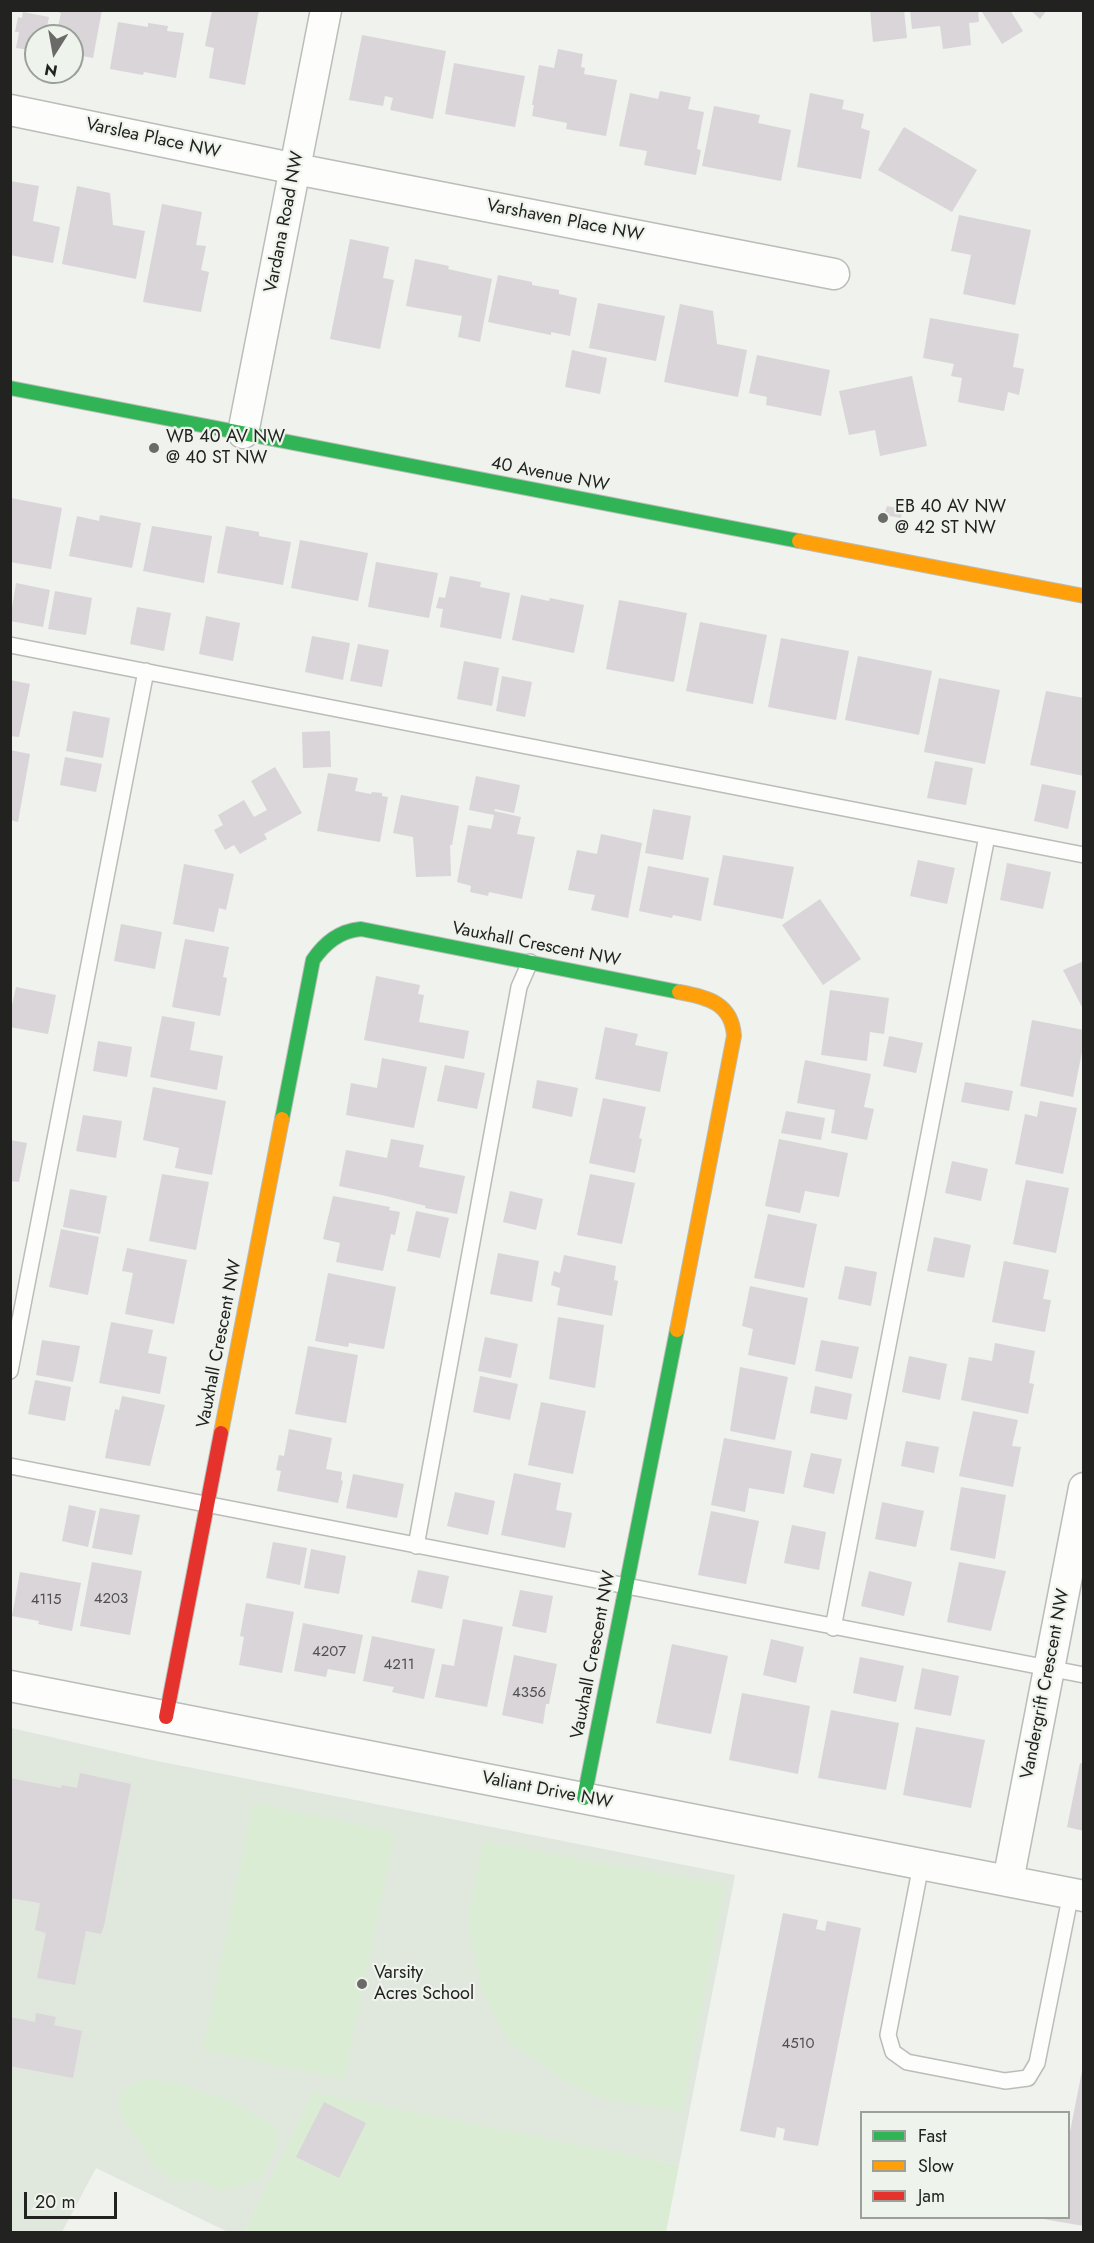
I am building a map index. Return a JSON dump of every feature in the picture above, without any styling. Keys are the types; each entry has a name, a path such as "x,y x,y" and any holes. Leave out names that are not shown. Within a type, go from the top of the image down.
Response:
{"street":[{"name":"Vardana Road NW","path":"243,433 326,10"},
{"name":"Varslea Place NW","path":"10,110 296,169"},
{"name":"Varshaven Place NW","path":"296,169 834,274"},
{"name":"40 Avenue NW","path":"10,388 1083,596"},
{"name":"Vauxhall Crescent NW","path":"166,1717 313,960 319,951 340,933 351,929 361,929 700,996 721,1005 730,1015 734,1030 731,1059 584,1798"},
{"name":"Vandergrift Crescent NW","path":"1008,1881 1083,1488"},
{"name":"Valiant Drive NW","path":"10,1686 1077,1894"}],"lane":[{"path":"10,645 1083,855"},
{"path":"10,1371 146,671"},
{"path":"833,1628 987,836"},
{"path":"416,1546 519,987 530,962"},
{"path":"10,1467 207,1503 833,1628 1083,1675"},
{"path":"921,1865 888,2035 893,2052 907,2062 1005,2081 1028,2078 1037,2063 1077,1894"}],"shaded area":[{"name":"Varsity Acres School","path":"11,1728 152,1760 735,1875 679,2165 313,2093 245,2232 228,2232 96,2168 62,2232 11,2232"}],"green space":[{"path":"253,1803 395,1832 344,2079 203,2050"},
{"path":"483,1842 725,1885 682,2112 597,2097 565,2080 508,2041 482,1991 468,1921"},
{"path":"147,2078 181,2084 226,2099 273,2125 278,2143 261,2178 228,2190 220,2190 194,2179 177,2181 156,2169 120,2113 119,2106 126,2090"},
{"path":"313,2092 679,2165 666,2232 245,2232"}],"building":[{"path":"53,10 102,10 93,58 84,56 84,24 59,24 61,13"},
{"path":"212,10 259,10 245,85 209,78 214,48 205,46"},
{"path":"870,10 904,10 907,38 873,42"},
{"path":"910,10 978,10 979,22 969,23 971,45 943,49 940,26 912,29"},
{"path":"984,10 1010,10 1023,31 1002,44 982,12"},
{"path":"1030,10 1047,10 1040,19"},
{"path":"23,12 49,17 48,24 24,24 24,49 16,48 19,32 15,32 18,17 22,18"},
{"path":"118,22 148,27 148,23 168,26 167,31 184,33 176,78 110,69"},
{"path":"362,35 446,51 433,119 390,110 393,98 385,96 383,106 349,100"},
{"path":"558,49 583,54 581,67 585,68 584,74 617,80 606,136 566,129 567,123 532,116 539,65 554,68"},
{"path":"454,63 525,76 515,127 445,114"},
{"path":"660,91 691,97 688,109 704,112 697,149 701,150 696,175 644,165 647,151 619,146 630,93 658,99"},
{"path":"810,93 844,100 842,109 864,114 861,128 870,131 861,179 797,167"},
{"path":"714,106 760,115 758,123 791,130 781,181 702,166"},
{"path":"904,127 977,170 952,212 878,170"},
{"path":"10,181 39,186 33,221 60,227 53,263 10,255"},
{"path":"77,186 110,193 113,225 145,231 136,279 62,264"},
{"path":"162,204 202,212 196,245 206,246 201,270 209,272 201,312 143,302"},
{"path":"959,215 1031,230 1015,305 963,294 971,255 951,251"},
{"path":"350,239 389,247 383,278 394,280 380,349 330,339"},
{"path":"415,259 492,279 480,342 458,337 462,316 406,306"},
{"path":"498,275 532,282 532,285 559,290 559,294 577,298 570,336 551,332 551,335 488,322"},
{"path":"598,303 665,316 656,361 589,348"},
{"path":"680,304 713,311 717,344 747,350 738,397 664,382"},
{"path":"930,318 1019,334 1013,367 1024,369 1019,395 1008,392 1004,411 958,402 962,378 951,376 954,364 923,358"},
{"path":"572,350 607,358 600,394 565,387"},
{"path":"757,355 830,370 821,416 766,405 767,397 749,393"},
{"path":"912,376 927,446 880,456 875,430 849,435 839,391"},
{"path":"11,498 62,508 51,569 10,562"},
{"path":"887,506 903,509 901,518 884,515"},
{"path":"100,515 141,523 132,568 69,556 77,516 99,521"},
{"path":"152,526 212,536 204,583 143,571"},
{"path":"226,526 259,532 259,536 291,542 283,585 217,573"},
{"path":"300,540 368,553 358,601 291,588"},
{"path":"376,562 438,573 429,618 368,607"},
{"path":"450,576 481,582 480,587 510,593 501,639 440,627 443,609 436,608 439,597 445,598"},
{"path":"16,583 50,590 43,627 10,621"},
{"path":"55,591 92,598 86,635 48,629"},
{"path":"521,595 584,605 574,653 512,640"},
{"path":"619,600 687,613 674,682 606,669"},
{"path":"137,607 171,613 164,651 130,644"},
{"path":"206,616 240,623 233,661 199,654"},
{"path":"700,622 767,635 753,704 686,691"},
{"path":"312,636 350,643 343,680 305,672"},
{"path":"781,638 849,651 836,720 768,707"},
{"path":"358,644 389,650 382,687 350,681"},
{"path":"858,656 932,671 919,735 845,720"},
{"path":"464,661 499,668 492,706 457,699"},
{"path":"502,676 532,682 525,717 496,711"},
{"path":"939,678 1000,690 985,764 924,752"},
{"path":"10,680 30,684 19,737 10,736"},
{"path":"1046,691 1084,698 1084,776 1030,765"},
{"path":"73,711 110,718 103,758 66,751"},
{"path":"330,731 331,767 303,768 302,732"},
{"path":"10,750 30,754 18,822 10,820"},
{"path":"65,757 102,764 96,792 60,785"},
{"path":"935,761 973,768 966,805 927,798"},
{"path":"275,767 302,813 264,834 267,839 240,854 234,845 225,850 214,830 223,825 218,815 244,800 254,817 267,810 251,781"},
{"path":"328,773 358,778 355,791 371,794 372,792 382,793 382,796 388,797 380,842 317,831"},
{"path":"476,776 520,785 514,813 495,809 494,811 521,817 517,834 535,837 522,899 489,892 488,896 470,892 471,886 457,882 468,825 491,829 494,815 469,810"},
{"path":"1042,784 1076,791 1068,829 1034,821"},
{"path":"401,795 459,806 452,845 450,845 451,876 416,877 413,837 393,833"},
{"path":"653,809 691,816 683,860 645,853"},
{"path":"601,834 642,843 628,918 591,910 595,895 568,890 577,850 597,854"},
{"path":"723,855 794,867 783,919 713,905"},
{"path":"918,860 955,868 947,904 910,896"},
{"path":"1007,863 1051,872 1043,909 1000,900"},
{"path":"184,864 234,874 226,910 219,908 214,932 173,924"},
{"path":"648,866 709,878 701,921 639,911"},
{"path":"820,899 861,959 823,985 782,925"},
{"path":"121,924 162,932 155,969 114,961"},
{"path":"185,939 229,947 223,977 227,978 220,1016 172,1007"},
{"path":"1084,961 1084,1011 1063,970"},
{"path":"376,976 420,985 418,994 424,995 419,1022 469,1031 464,1059 364,1040"},
{"path":"16,987 56,995 48,1034 10,1027"},
{"path":"830,990 889,998 884,1034 870,1032 867,1061 821,1055"},
{"path":"162,1016 195,1022 190,1050 223,1056 217,1090 150,1077"},
{"path":"1032,1020 1084,1030 1084,1042 1073,1097 1020,1086"},
{"path":"605,1027 638,1034 635,1045 668,1052 660,1092 595,1079"},
{"path":"889,1036 923,1043 916,1073 883,1066"},
{"path":"98,1041 132,1047 127,1077 93,1071"},
{"path":"382,1058 427,1067 414,1128 346,1115 351,1083 377,1088"},
{"path":"805,1060 871,1074 864,1107 874,1109 867,1140 831,1133 835,1110 797,1103"},
{"path":"445,1065 485,1073 477,1109 437,1101"},
{"path":"537,1080 578,1088 572,1117 532,1108"},
{"path":"965,1082 1013,1091 1009,1111 961,1102"},
{"path":"153,1087 226,1101 212,1175 175,1168 179,1148 143,1140"},
{"path":"603,1098 646,1107 639,1138 642,1139 635,1173 589,1163"},
{"path":"1040,1101 1077,1108 1063,1174 1015,1164 1025,1114 1037,1117"},
{"path":"786,1111 825,1118 821,1140 781,1133"},
{"path":"83,1115 122,1121 116,1158 76,1151"},
{"path":"391,1139 424,1145 419,1167 465,1176 457,1214 339,1186 346,1150 387,1158"},
{"path":"779,1139 848,1153 839,1197 805,1191 800,1213 765,1206"},
{"path":"10,1140 27,1143 19,1182 10,1181"},
{"path":"952,1161 988,1169 981,1201 945,1193"},
{"path":"162,1174 209,1182 196,1250 149,1241"},
{"path":"590,1174 635,1183 622,1244 577,1235"},
{"path":"1026,1180 1069,1188 1056,1253 1013,1244"},
{"path":"70,1189 107,1196 100,1234 63,1227"},
{"path":"510,1191 543,1199 536,1230 503,1222"},
{"path":"333,1196 390,1207 389,1210 400,1212 395,1235 391,1234 383,1271 336,1262 340,1243 323,1239"},
{"path":"416,1211 449,1218 440,1258 407,1251"},
{"path":"768,1214 817,1224 804,1288 754,1278"},
{"path":"61,1229 99,1237 88,1295 49,1287"},
{"path":"934,1237 971,1245 964,1278 927,1271"},
{"path":"127,1248 187,1260 174,1324 125,1314 133,1273 122,1271"},
{"path":"498,1253 539,1261 532,1302 490,1294"},
{"path":"564,1255 616,1266 614,1280 618,1281 612,1316 557,1305 560,1288 551,1285 554,1271 560,1273"},
{"path":"1004,1261 1049,1270 1043,1299 1051,1300 1045,1332 992,1322"},
{"path":"845,1266 877,1272 871,1306 838,1299"},
{"path":"328,1273 396,1287 384,1349 349,1343 348,1347 315,1341"},
{"path":"750,1286 808,1298 795,1365 748,1355 753,1329 742,1326"},
{"path":"558,1317 604,1325 595,1388 549,1379"},
{"path":"111,1322 153,1330 148,1353 167,1357 160,1394 99,1383"},
{"path":"485,1337 518,1344 511,1378 478,1371"},
{"path":"42,1340 80,1346 73,1382 36,1375"},
{"path":"821,1340 859,1347 852,1379 815,1371"},
{"path":"995,1343 1035,1351 1029,1383 1034,1384 1028,1414 961,1400 969,1357 992,1361"},
{"path":"308,1346 358,1355 346,1423 295,1414"},
{"path":"909,1356 947,1364 940,1400 902,1392"},
{"path":"740,1367 788,1377 775,1440 730,1431"},
{"path":"480,1376 518,1384 510,1420 473,1412"},
{"path":"35,1380 71,1387 65,1421 28,1414"},
{"path":"815,1386 852,1394 847,1420 810,1413"},
{"path":"122,1396 165,1405 150,1466 105,1458 115,1409 119,1410"},
{"path":"541,1402 586,1411 573,1474 528,1465"},
{"path":"973,1411 1018,1420 1012,1446 1021,1447 1013,1487 959,1476"},
{"path":"289,1429 332,1438 326,1469 342,1472 341,1480 343,1481 338,1503 277,1491 281,1471 276,1470 279,1455 284,1456"},
{"path":"724,1438 792,1451 784,1494 749,1488 745,1512 711,1505"},
{"path":"906,1441 939,1447 934,1473 901,1466"},
{"path":"811,1453 842,1459 834,1494 803,1487"},
{"path":"514,1473 561,1483 556,1510 572,1513 565,1548 501,1535"},
{"path":"353,1474 404,1484 397,1518 346,1508"},
{"path":"961,1487 1006,1495 995,1559 950,1550"},
{"path":"455,1492 495,1501 488,1535 447,1526"},
{"path":"882,1502 924,1511 916,1547 875,1539"},
{"path":"69,1505 96,1511 88,1547 62,1541"},
{"path":"100,1508 140,1515 132,1555 92,1548"},
{"path":"711,1511 759,1521 746,1584 698,1575"},
{"path":"792,1525 826,1532 819,1570 784,1563"},
{"path":"273,1542 307,1548 300,1585 266,1578"},
{"path":"311,1549 346,1556 339,1594 304,1588"},
{"path":"92,1562 142,1571 130,1635 80,1626"},
{"path":"959,1562 1006,1571 991,1631 947,1622"},
{"path":"418,1570 449,1576 442,1609 411,1602"},
{"path":"869,1571 912,1582 904,1616 861,1606"},
{"path":"20,1572 81,1583 72,1631 12,1616"},
{"path":"520,1590 553,1596 546,1633 512,1626"},
{"path":"246,1603 294,1612 282,1673 239,1665 244,1637 240,1636"},
{"path":"463,1619 503,1627 487,1707 435,1697 442,1664 454,1666"},
{"path":"303,1623 363,1635 355,1674 328,1669 326,1677 294,1671"},
{"path":"372,1636 435,1649 424,1699 392,1692 394,1687 363,1681"},
{"path":"771,1639 804,1647 796,1683 763,1675"},
{"path":"672,1644 728,1656 711,1734 656,1723"},
{"path":"514,1655 557,1664 543,1724 502,1715"},
{"path":"860,1657 904,1666 896,1702 853,1693"},
{"path":"922,1668 959,1676 951,1716 914,1709"},
{"path":"742,1693 810,1706 798,1774 729,1760"},
{"path":"831,1710 899,1723 886,1790 818,1778"},
{"path":"916,1727 985,1740 971,1808 903,1795"},
{"path":"1080,1763 1084,1764 1084,1831 1067,1827"},
{"path":"80,1773 131,1784 104,1926 101,1934 86,1931 75,1985 37,1978 46,1933 35,1930 40,1903 10,1898 10,1778 61,1788 62,1785 77,1788"},
{"path":"783,1913 818,1920 816,1929 825,1931 827,1921 861,1928 818,2146 783,2140 785,2129 777,2127 775,2138 740,2131"},
{"path":"36,2013 56,2017 54,2025 82,2031 73,2078 10,2066 10,2017 35,2022"},
{"path":"1082,2071 1084,2071 1084,2226 1043,2219 1070,2219 1070,2132"},
{"path":"324,2102 366,2123 339,2178 296,2157"}],"traffic: fast":[{"path":"10,388 799,541"},
{"path":"282,1119 313,960 322,948 346,932 361,929 679,992"},
{"path":"584,1798 677,1330"}],"traffic: slow":[{"path":"799,541 1084,596"},
{"path":"677,1330 734,1036 728,1016 716,1003 699,996 679,992"},
{"path":"221,1433 282,1119"}],"traffic: jam":[{"path":"166,1717 221,1433"}],"place":[{"name":"WB 40 AV NW @ 40 ST NW","path":"154,448"},
{"name":"EB 40 AV NW @ 42 ST NW","path":"883,518"},
{"name":"Varsity Acres School","path":"362,1984"}]}
